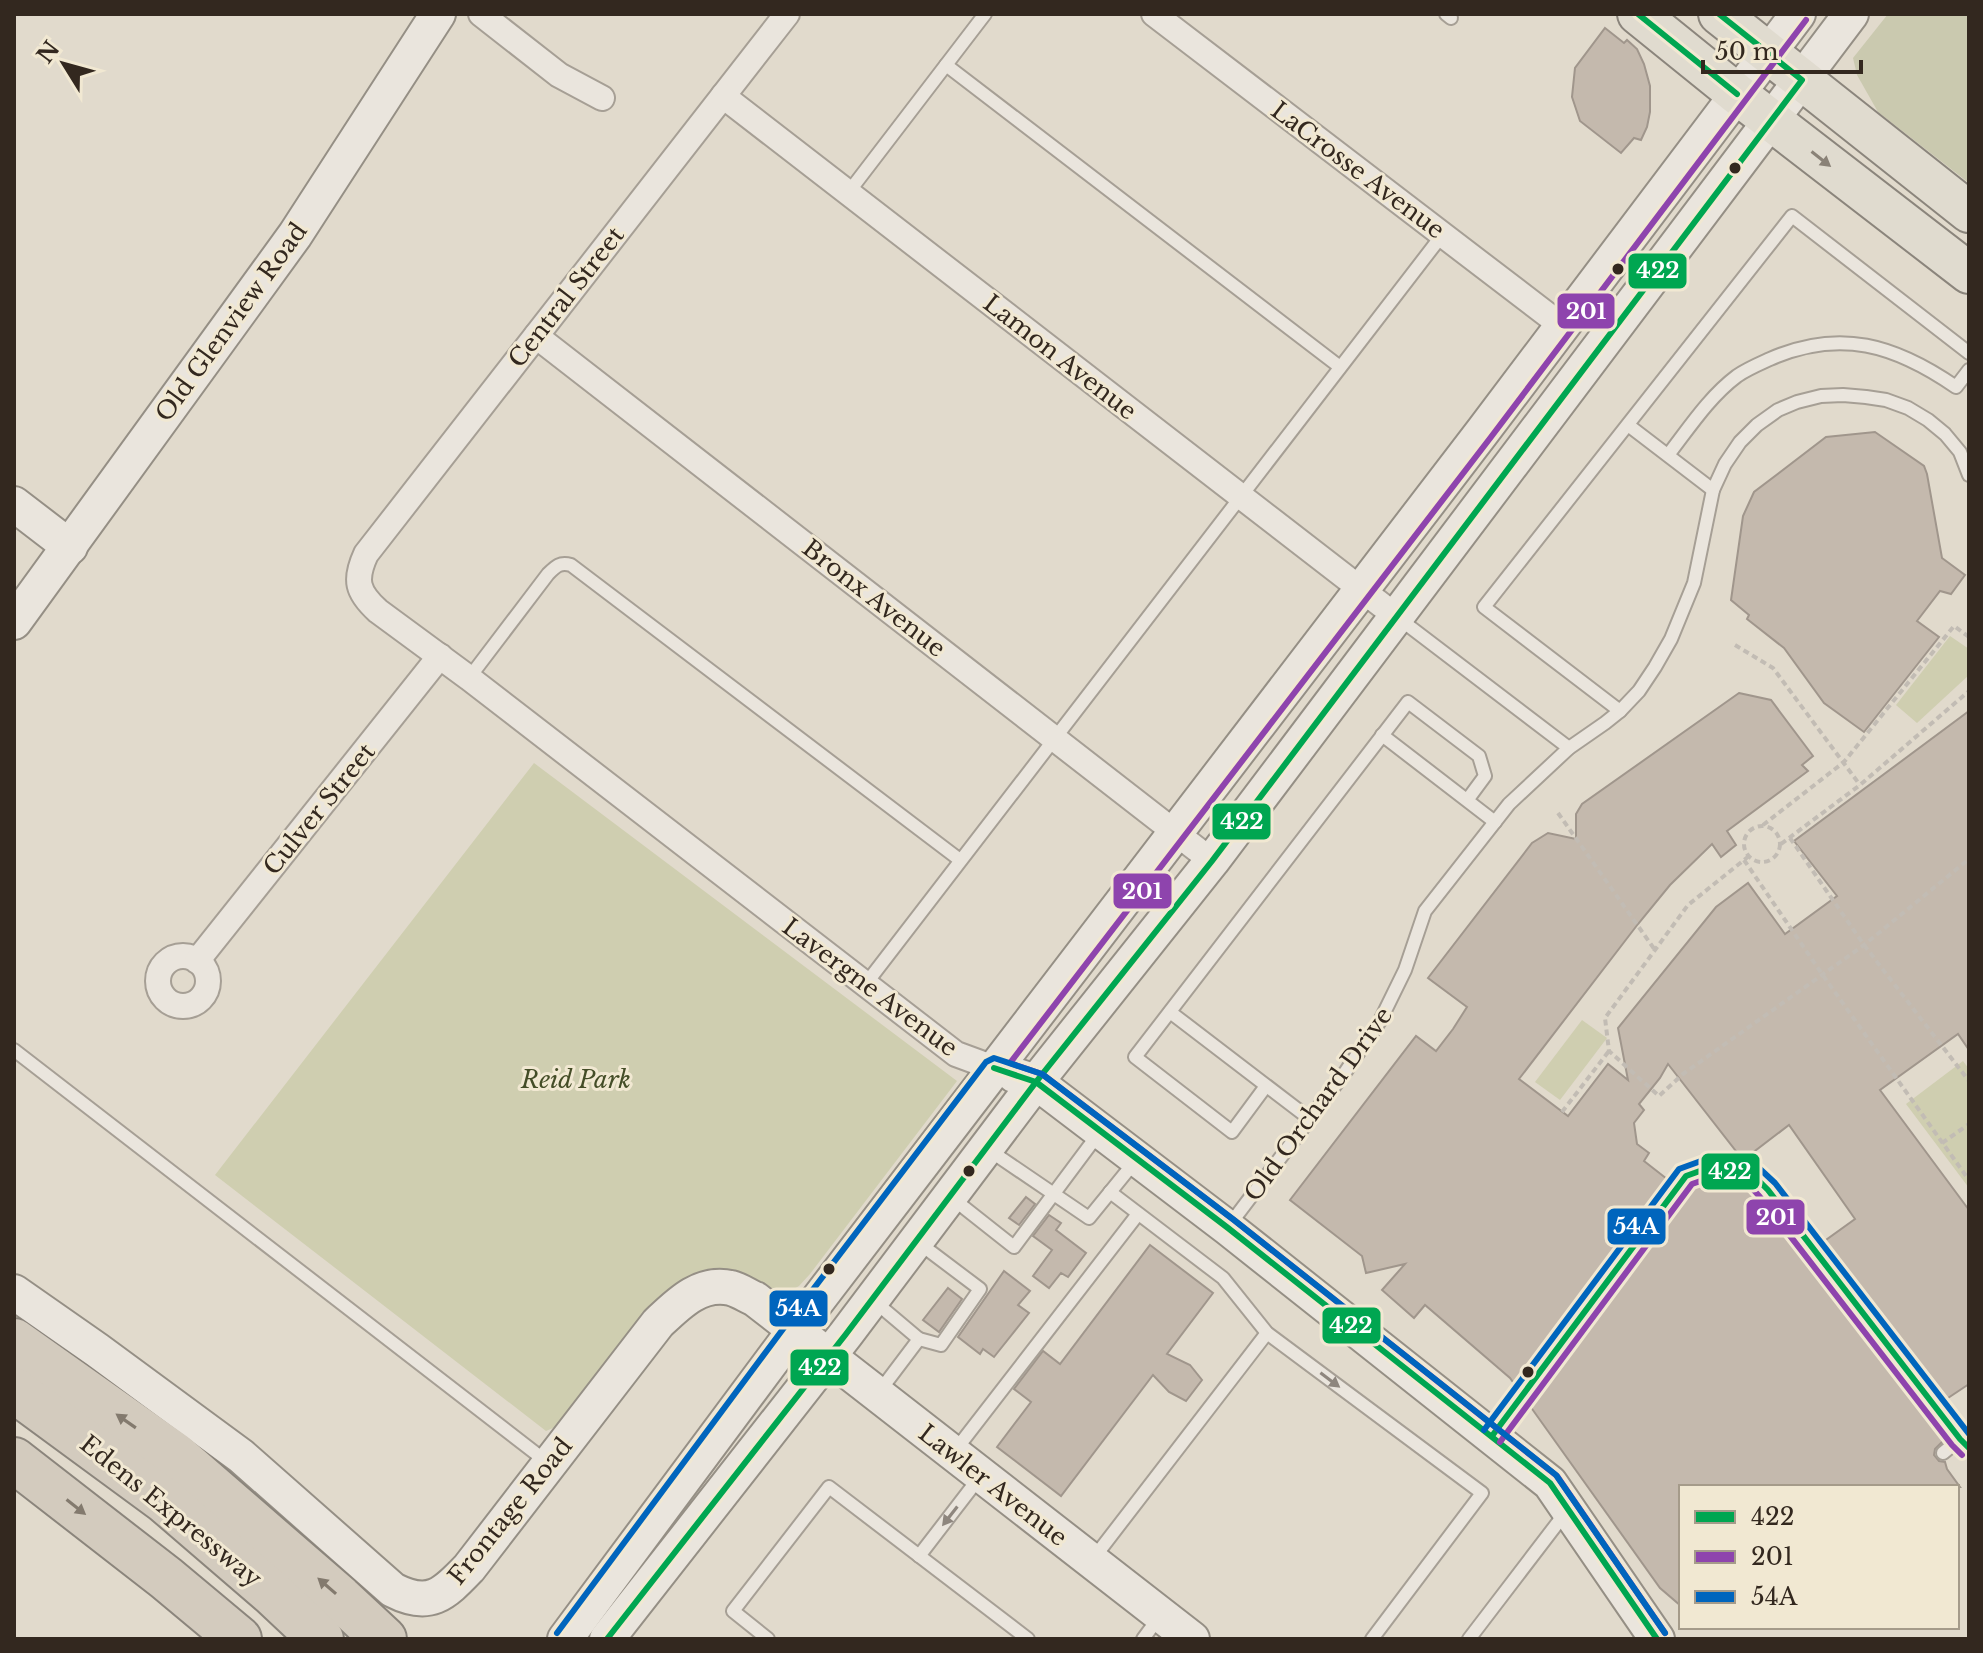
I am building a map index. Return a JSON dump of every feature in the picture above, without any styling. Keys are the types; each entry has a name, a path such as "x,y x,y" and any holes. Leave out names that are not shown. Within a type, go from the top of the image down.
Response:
{"highway":[{"path":"14,1341 175,1455 384,1639"},
{"name":"Edens Expressway","path":"14,1390 165,1501 321,1639"},
{"path":"14,1460 239,1639"}],"main road":[{"name":"Old Glenview Road","path":"14,622 295,235 438,14"},
{"path":"1638,14 1969,273"},
{"path":"1719,14 1969,212"},
{"path":"565,1639 794,1331 1798,14"},
{"path":"607,1639 828,1357 1036,1082 1212,861 1851,14"},
{"path":"14,504 70,547"},
{"name":"Lavergne Avenue","path":"994,1068 1036,1082 1228,1228 1550,1483 1657,1639"},
{"name":"Frontage Road","path":"14,1292 241,1456 393,1590 408,1598 427,1599 448,1589 469,1568 658,1323 684,1299 706,1288 731,1288 755,1299 794,1331"},
{"name":"Lawler Avenue","path":"794,1331 1091,1561 1152,1627 1192,1639"}],"street":[{"path":"481,14 559,75 602,98"},
{"name":"Central Street","path":"359,587 359,570 366,554 787,14"},
{"name":"LaCrosse Avenue","path":"1154,14 1562,326"},
{"name":"Lamon Avenue","path":"723,96 1397,617"},
{"name":"Bronx Avenue","path":"536,336 1212,861"},
{"name":"Lavergne Avenue","path":"359,587 366,600 378,611 956,1054 994,1068"},
{"name":"Culver Street","path":"197,961 440,656"}],"lane":[{"path":"848,193 985,14"},
{"path":"946,65 1340,367"},
{"path":"1620,711 1484,607 1792,216 1969,353"},
{"path":"865,985 1443,234"},
{"path":"1668,455 1698,416 1738,375 1784,353 1807,347 1852,343 1876,347 1914,360 1956,387 1969,370"},
{"name":"Old Orchard Drive","path":"1228,1228 1380,1021 1405,970 1425,911 1509,804 1569,748 1620,711 1639,691 1655,667 1671,639 1694,583 1713,490 1740,442 1778,410 1797,402 1821,396 1866,397 1908,408 1928,420 1960,452 1969,475"},
{"path":"1628,425 1713,490"},
{"path":"469,678 556,565 571,565 960,860"},
{"path":"1397,617 1569,748"},
{"path":"1266,1086 1232,1132 1135,1057 1408,702 1479,756 1485,776 1468,799"},
{"path":"1382,735 1495,822"},
{"path":"1170,1012 1310,1119"},
{"path":"14,1050 549,1464"},
{"path":"950,1196 1014,1247 1100,1131"},
{"path":"986,1148 1089,1218 1138,1159"},
{"path":"1110,1192 1223,1278 1267,1333 1482,1493 1372,1639"},
{"path":"952,1453 1138,1214"},
{"path":"872,1299 919,1339 941,1345 980,1289 916,1241"},
{"path":"1091,1561 1267,1333"},
{"path":"877,1395 919,1339"},
{"path":"1943,1453 1960,1439 1969,1448"},
{"path":"919,1556 981,1475"},
{"path":"768,1639 733,1611 829,1487 1028,1639"},
{"path":"1469,1639 1568,1510"}],"path":[{"path":"1968,635 1954,626 1844,762 1763,825 1746,834 1744,845 1746,858 1822,974 1969,1180"},
{"path":"1735,645 1773,668 1860,785"},
{"path":"1746,858 1759,862 1771,860 1781,844 1860,785 1969,691"},
{"path":"1558,813 1655,950"},
{"path":"1763,825 1777,833 1781,844"},
{"path":"1790,838 1864,945 1969,1081"},
{"path":"1746,858 1688,905 1605,1018 1609,1051 1659,1096 1683,1074 1864,945 1969,859"},
{"path":"1562,1112 1609,1051"},
{"path":"1942,1143 1969,1124"}],"green space":[{"path":"1888,14 1969,14 1969,183 1878,112 1857,75 1853,58"},
{"path":"1950,636 1969,649 1969,675 1917,723 1896,705"},
{"name":"Reid Park","path":"534,763 957,1081 799,1286 788,1292 777,1292 735,1275 713,1270 692,1274 675,1284 657,1304 569,1421 546,1431 215,1175"},
{"path":"1582,1020 1607,1038 1560,1100 1535,1082"},
{"path":"1963,1061 1969,1069 1969,1188 1906,1104"}],"building":[{"path":"1605,28 1637,49 1650,86 1647,127 1641,140 1634,138 1621,153 1580,121 1572,97 1575,68"},
{"path":"1875,432 1924,466 1942,558 1965,575 1951,594 1940,591 1917,621 1939,637 1864,732 1824,703 1784,648 1747,619 1749,615 1731,600 1743,516 1754,492 1826,437"},
{"path":"1739,693 1771,700 1813,756 1802,765 1808,771 1727,831 1736,845 1721,857 1712,844 1670,885 1519,1079 1568,1116 1608,1064 1628,1080 1618,1028 1716,907 1748,883 1785,934 1837,896 1794,841 1969,711 1969,1050 1958,1034 1880,1090 1969,1210 1969,1384 1933,1408 1943,1422 1943,1441 1935,1449 1934,1455 1945,1462 1959,1485 1679,1485 1679,1604 1660,1588 1510,1378 1425,1305 1414,1318 1382,1290 1405,1264 1366,1273 1362,1256 1290,1200 1416,1036 1436,1051 1453,1029 1467,1007 1428,978 1532,843 1548,833 1576,839 1576,814 1582,804","holes":["1668,1064 1743,1160 1789,1125 1855,1219 1816,1247 1767,1178 1716,1172 1667,1179 1644,1161 1649,1153 1637,1144 1634,1123 1644,1110 1639,1104"]},
{"path":"1026,1197 1035,1204 1019,1225 1009,1218"},
{"path":"1049,1215 1061,1223 1056,1230 1086,1253 1068,1277 1061,1273 1049,1288 1033,1276 1052,1250 1033,1236"},
{"path":"1150,1245 1213,1293 1167,1354 1190,1365 1202,1380 1186,1401 1169,1392 1153,1375 1061,1496 997,1447 1031,1402 1014,1389 1043,1351 1060,1364"},
{"path":"1004,1271 1030,1291 1018,1305 1029,1313 994,1357 983,1349 980,1354 958,1337"},
{"path":"948,1288 962,1299 939,1332 923,1320"}],"transit line":[{"name":"422","path":"1638,14 1737,94"},
{"name":"422","path":"607,1639 846,1334 1036,1082 1212,861 1802,80 1719,14"},
{"name":"201","path":"1665,1633 1557,1476 1234,1220 1042,1074 1010,1063 1491,437 1806,20"},
{"name":"54A","path":"557,1633 786,1325 986,1062 994,1058 1042,1074 1234,1220 1556,1475 1665,1633"},
{"name":"422","path":"994,1068 1036,1082 1228,1228 1550,1483 1657,1639"},
{"name":"54A","path":"1484,1430 1679,1169 1712,1157 1760,1169 1775,1183 1969,1434"},
{"name":"422","path":"1492,1436 1686,1176 1711,1167 1756,1178 1768,1190 1969,1448"},
{"name":"201","path":"1500,1442 1692,1184 1712,1177 1751,1187 1760,1197 1962,1455"}]}
